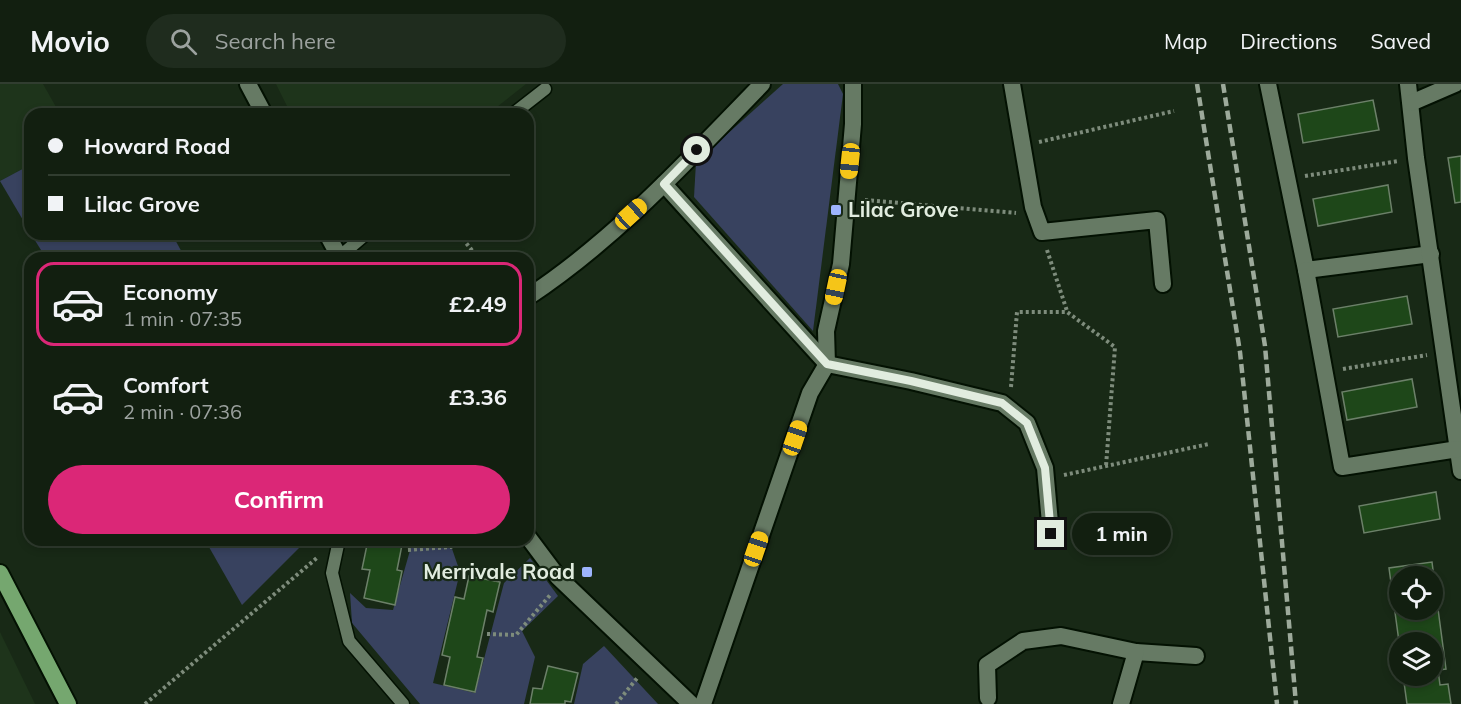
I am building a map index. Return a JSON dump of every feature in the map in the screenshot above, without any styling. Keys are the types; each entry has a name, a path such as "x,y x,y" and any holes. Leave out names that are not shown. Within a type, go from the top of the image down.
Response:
{"highway":[{"path":"0,573 68,704"}],"street":[{"path":"248,84 261,108"},
{"path":"534,293 563,274 664,184 762,84"},
{"path":"703,704 810,393 827,364 826,331 841,264 853,124 853,84"},
{"path":"1012,84 1041,232 1157,220 1163,284"},
{"path":"1268,84 1342,467 1460,462 1416,158 1408,84"},
{"path":"1411,103 1455,84"},
{"path":"664,184 827,364 1002,403 1027,423 1045,468 1051,534"},
{"path":"1305,270 1431,254"},
{"path":"534,545 562,580 690,704"},
{"path":"988,698 987,665 1023,641 1061,636 1136,652 1196,656"},
{"path":"1121,704 1136,652"}],"lane":[{"path":"521,108 545,89"},
{"path":"346,252 359,240"},
{"path":"338,546 332,573 349,641 403,704"}],"path":[{"path":"1023,146 1173,111"},
{"path":"1287,179 1416,158"},
{"path":"847,198 1036,215"},
{"path":"1041,232 1067,312"},
{"path":"464,240 473,252"},
{"path":"1002,403 1010,394 1017,312 1067,312 1115,346 1106,466"},
{"path":"1324,372 1445,352"},
{"path":"1046,479 1209,444"},
{"path":"408,550 453,546"},
{"path":"145,704 320,555"},
{"path":"487,634 516,635 562,580"},
{"path":"616,704 648,663"}],"shaded area":[{"path":"0,84 43,84 57,108 24,108 24,168 0,181"},
{"path":"276,84 526,84 496,108 288,108"},
{"path":"783,84 838,84 843,94 813,331 694,197 696,162"},
{"path":"24,168 24,222 0,181"},
{"path":"35,240 175,240 182,252 42,252"},
{"path":"208,546 301,546 242,605"},
{"path":"411,546 451,546 460,572 433,683 475,693 504,583 530,558 558,596 522,631 535,657 524,704 420,704 352,623 350,593 366,608 393,610"},
{"path":"0,632 35,704 0,704"},
{"path":"604,646 658,704 574,704 583,664"}],"building":[{"path":"1373,100 1379,130 1303,143 1298,114"},
{"path":"1461,156 1461,202 1455,203 1448,158"},
{"path":"1388,185 1392,212 1318,226 1313,199"},
{"path":"1407,296 1412,324 1338,337 1333,309"},
{"path":"1412,379 1417,407 1347,420 1342,392"},
{"path":"1436,492 1440,519 1364,533 1359,506"},
{"path":"367,546 402,546 397,570 402,571 395,605 364,598 370,570 362,569"},
{"path":"1432,562 1432,566 1403,566"},
{"path":"469,576 500,582 493,612 487,610 477,657 483,658 475,692 444,685 450,657 442,655 455,597 464,599"},
{"path":"1396,620 1439,620 1441,632 1398,632"},
{"path":"1443,646 1446,669 1443,669"},
{"path":"548,666 578,673 571,702 530,704 533,688 542,689"},
{"path":"1448,684 1451,704 1407,704 1405,686"}],"railway":[{"path":"1197,84 1240,352 1277,704"},
{"path":"1223,84 1265,346 1296,704"}],"place":[{"name":"Lilac Grove","path":"836,210"},
{"name":"Merrivale Road","path":"587,572"}],"route":[{"path":"697,150 664,184 827,364 1002,403 1027,423 1045,468 1051,534"}]}
